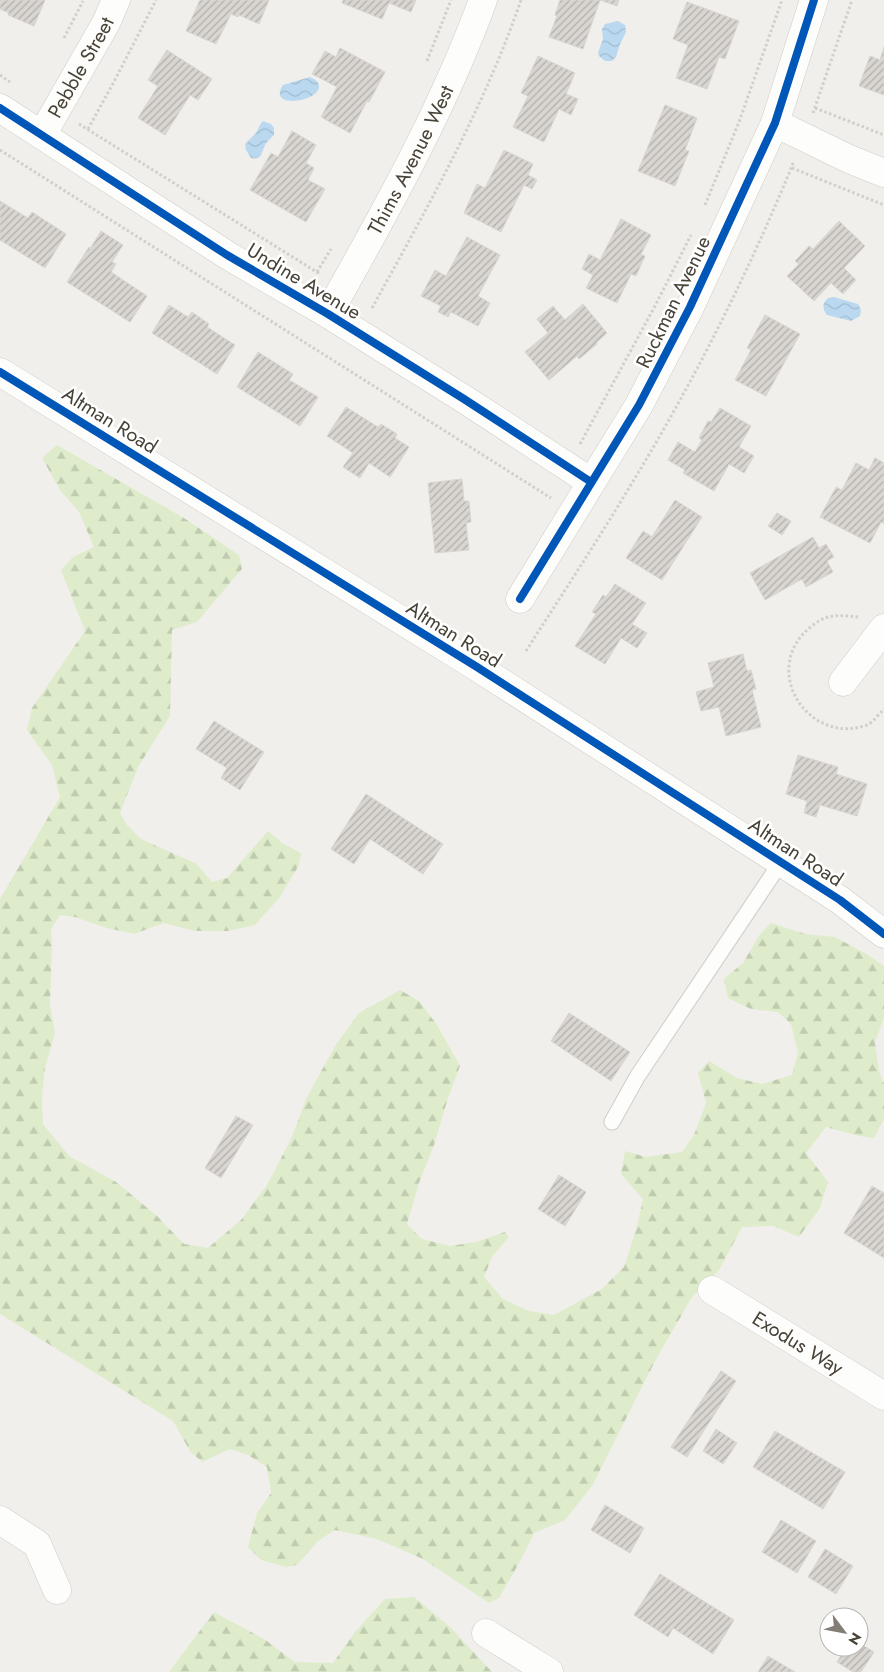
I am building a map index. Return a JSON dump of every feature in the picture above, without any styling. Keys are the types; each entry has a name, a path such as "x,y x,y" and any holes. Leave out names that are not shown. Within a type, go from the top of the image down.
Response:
{"street":[{"name":"Pebble Street","path":"42,135 106,23 116,0"},
{"name":"Thims Avenue West","path":"328,314 394,197 466,47 483,0"},
{"name":"Ruckman Avenue","path":"520,599 640,405 690,307 775,123 814,0"},
{"name":"Undine Avenue","path":"0,108 227,255 328,314 591,482"},
{"path":"775,123 849,159 884,173"},
{"name":"Altman Road","path":"0,372 477,667 840,900 884,934"},
{"path":"843,682 884,628"},
{"name":"Exodus Way","path":"712,1290 884,1396"},
{"path":"0,1520 37,1544 57,1590"},
{"path":"486,1633 549,1672"}],"lane":[{"path":"612,1122 637,1077 781,862"}],"path":[{"path":"88,129 156,0"},
{"path":"424,68 451,0"},
{"path":"372,308 423,216 462,139 499,57 521,0"},
{"path":"703,209 739,122 782,0"},
{"path":"0,76 16,85"},
{"path":"815,108 884,135"},
{"path":"56,110 380,313"},
{"path":"0,150 573,512"},
{"path":"792,168 884,205"},
{"path":"566,466 655,306 695,226"},
{"path":"317,272 335,241"},
{"path":"574,436 582,440"}],"green space":[{"path":"57,445 184,518 239,555 242,569 197,622 172,630 170,716 138,767 120,813 127,825 141,839 197,864 212,882 227,878 268,831 282,843 301,853 299,865 280,897 255,925 228,931 195,931 164,923 134,934 103,927 75,917 60,915 51,929 50,1005 55,1033 45,1068 42,1097 43,1124 69,1156 116,1182 157,1216 184,1244 208,1248 241,1220 267,1185 291,1139 307,1097 335,1046 359,1013 400,990 419,1001 437,1025 460,1066 434,1145 419,1183 407,1224 422,1239 450,1246 476,1242 505,1232 509,1237 492,1257 484,1277 503,1299 529,1311 554,1315 602,1289 624,1267 636,1230 643,1199 621,1174 625,1151 646,1157 682,1152 694,1135 706,1103 698,1073 709,1061 737,1078 762,1084 792,1075 798,1053 791,1024 778,1012 751,1009 728,998 724,979 743,963 760,934 771,923 805,934 835,937 884,966 884,1018 875,1042 879,1071 884,1084 884,1119 874,1138 826,1127 806,1153 828,1182 820,1208 799,1237 773,1226 742,1227 719,1270 692,1297 654,1363 592,1486 565,1520 534,1533 499,1598 489,1603 423,1559 377,1539 335,1530 318,1541 297,1565 286,1567 261,1560 248,1547 257,1513 271,1493 267,1467 248,1455 230,1449 202,1462 190,1451 173,1421 0,1314 0,899 60,797 52,765 27,730 32,708 85,631 61,570 73,557 94,547 79,512 60,490 42,458"},
{"path":"414,1597 449,1626 492,1672 169,1672 214,1612 264,1639 295,1662 333,1663 355,1632 385,1599"}],"water":[{"path":"618,21 625,25 626,32 616,57 612,61 605,61 598,53 603,39 602,29 605,24"},
{"path":"310,77 319,85 318,91 312,96 296,101 282,98 280,93 283,85"},
{"path":"263,121 271,124 274,128 274,135 258,158 251,158 245,144 256,133"},
{"path":"834,297 858,304 861,310 860,316 851,321 827,315 824,311 824,304 828,298"}],"building":[{"path":"0,0 45,0 34,26 8,15 9,13 0,9"},
{"path":"200,0 269,0 259,24 239,15 238,17 231,14 216,44 186,31"},
{"path":"343,0 416,0 411,12 389,3 382,19 342,3"},
{"path":"560,0 600,0 583,49 549,37 557,16 555,15"},
{"path":"600,0 619,0 617,6"},
{"path":"687,2 739,21 725,59 719,57 707,89 676,78 688,45 673,39"},
{"path":"884,47 884,95 859,86 870,56 880,60"},
{"path":"340,48 385,72 350,133 321,117 337,87 312,74 325,51 336,57"},
{"path":"167,50 212,79 198,100 190,95 165,135 138,118 158,86 148,80"},
{"path":"538,56 575,73 566,94 578,99 571,115 559,109 544,142 513,127 528,96 521,93"},
{"path":"665,105 697,118 685,150 689,151 675,186 638,171"},
{"path":"292,131 316,145 306,163 314,168 308,180 325,189 306,222 250,190 271,153 278,157"},
{"path":"504,150 533,164 528,175 537,180 532,189 524,185 501,232 464,213 477,184 485,188"},
{"path":"0,201 28,218 32,212 66,234 45,268 0,240"},
{"path":"621,219 651,235 641,254 645,256 636,276 631,274 617,303 586,288 593,275 582,269 589,254 600,260"},
{"path":"839,221 865,246 844,268 856,280 843,294 831,283 814,301 787,276 799,264 795,261 809,246 813,249"},
{"path":"101,231 123,245 112,262 116,264 111,272 147,296 130,322 67,282"},
{"path":"467,237 500,255 478,296 490,303 478,326 451,312 448,317 438,312 441,306 421,296 435,270 446,276"},
{"path":"583,304 607,333 579,359 577,356 549,380 525,352 548,333 537,319 553,306 565,320"},
{"path":"169,305 188,317 192,312 209,324 207,327 235,345 217,374 152,333"},
{"path":"765,315 800,334 766,396 735,380 751,350 747,348"},
{"path":"258,352 293,374 289,380 318,397 300,426 237,387"},
{"path":"346,407 378,427 381,424 397,434 395,438 409,447 390,477 369,463 360,478 343,467 353,453 327,436"},
{"path":"720,408 751,426 739,447 754,456 744,473 729,464 714,491 683,473 685,470 668,460 678,442 695,452 702,440 699,438 708,421 711,422"},
{"path":"875,458 884,463 884,524 881,522 870,543 820,517 836,487 842,490 856,463 869,470"},
{"path":"462,479 464,501 469,501 471,522 466,523 469,550 435,553 428,483"},
{"path":"675,500 702,517 662,580 626,558 643,531 652,537"},
{"path":"777,513 791,521 782,535 768,526"},
{"path":"813,537 819,548 826,544 834,557 827,561 833,572 806,587 802,579 765,600 750,573"},
{"path":"615,584 646,603 632,624 647,633 637,648 621,638 605,664 575,646 596,614 592,612 603,595 606,597"},
{"path":"743,654 747,671 751,670 756,689 752,690 761,727 726,736 719,707 701,711 696,692 714,687 708,663"},
{"path":"214,721 264,752 240,790 221,778 227,768 196,749"},
{"path":"798,755 838,767 836,774 867,784 857,816 820,805 816,817 804,813 807,801 786,794"},
{"path":"366,794 443,844 423,874 370,839 354,864 331,849"},
{"path":"569,1013 630,1052 611,1081 551,1041"},
{"path":"236,1116 253,1125 221,1178 205,1168"},
{"path":"559,1175 586,1192 565,1226 538,1209"},
{"path":"872,1186 884,1193 884,1258 844,1233"},
{"path":"721,1371 736,1381 687,1457 671,1447"},
{"path":"716,1429 737,1443 723,1464 703,1451"},
{"path":"775,1431 845,1472 823,1509 753,1467"},
{"path":"605,1505 644,1528 630,1553 591,1530"},
{"path":"781,1520 816,1541 797,1573 762,1552"},
{"path":"825,1549 853,1566 836,1594 808,1577"},
{"path":"660,1574 734,1620 713,1654 673,1628 668,1637 634,1615"},
{"path":"869,1649 874,1652 861,1672 853,1672 837,1662 840,1657 869,1657"},
{"path":"768,1656 795,1672 758,1672"}],"cycle path":[{"path":"520,599 639,405 690,307 775,123 814,0"},
{"path":"0,108 227,255 328,314 464,399 591,482"},
{"path":"0,372 477,667 840,900 884,934"}]}
